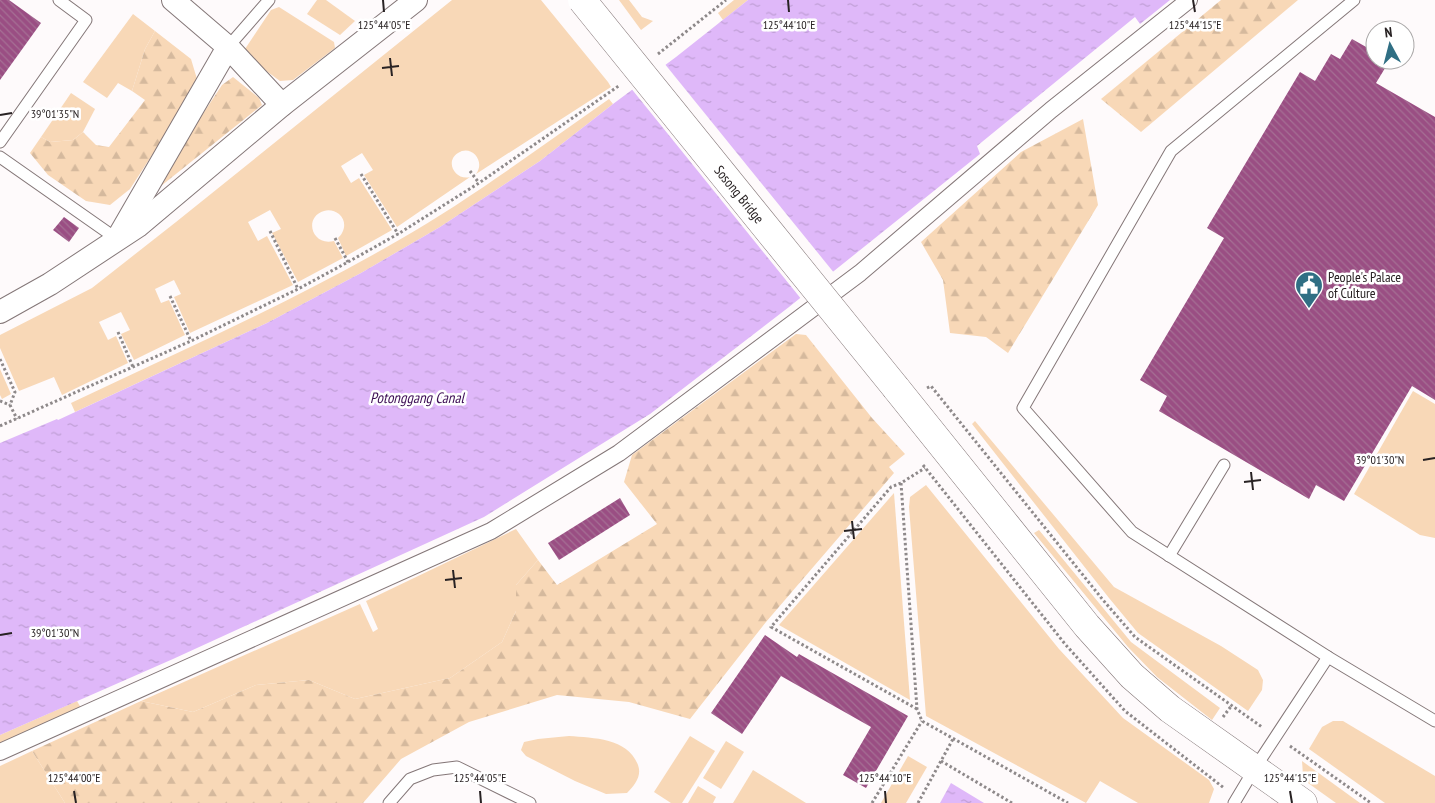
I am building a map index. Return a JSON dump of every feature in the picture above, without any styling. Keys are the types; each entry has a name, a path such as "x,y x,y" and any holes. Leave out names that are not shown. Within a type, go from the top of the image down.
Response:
{"street":[{"path":"173,0 228,47 282,104"},
{"path":"0,312 50,284 138,226 282,104 416,0"},
{"name":"Sosong Bridge","path":"582,0 1088,626 1132,676 1170,709 1303,803"},
{"path":"0,752 491,530 619,453 860,273 1051,110 1189,0"},
{"path":"117,239 228,47"}],"lane":[{"path":"0,142 86,20 59,0"},
{"path":"228,47 269,0"},
{"path":"1354,0 1171,151 1023,408 1132,532 1328,657 1435,721"},
{"path":"0,157 117,239"},
{"path":"1169,556 1224,464"},
{"path":"1234,803 1328,657"},
{"path":"389,803 410,779 433,770 457,767 530,803"}],"path":[{"path":"651,60 726,0"},
{"path":"0,426 191,341 298,289 348,262 398,234 479,183 622,84"},
{"path":"470,171 479,183"},
{"path":"361,174 398,234"},
{"path":"270,232 298,289"},
{"path":"335,238 348,262"},
{"path":"170,296 191,341"},
{"path":"118,332 133,367"},
{"path":"0,360 15,392 10,405"},
{"path":"931,386 1134,637 1371,803"},
{"path":"0,401 10,405 17,419"},
{"path":"917,709 770,627 891,487 926,468"},
{"path":"901,483 917,709 922,721 1068,803"},
{"path":"872,803 922,721"},
{"path":"918,803 953,739"},
{"path":"941,761 1012,803"}],"green space":[{"path":"317,0 326,0 355,21 340,35 307,14"},
{"path":"452,0 541,0 611,87 476,174 479,164 476,155 468,151 458,153 452,161 456,174 470,177 397,227 364,175 373,170 362,153 341,166 351,183 359,178 392,230 346,256 338,238 344,226 342,217 330,210 317,214 312,225 316,236 326,242 334,241 343,258 298,282 272,233 281,229 270,210 248,222 258,241 267,236 293,285 190,333 174,297 181,294 174,280 155,289 161,303 169,300 185,335 134,360 121,334 130,330 121,312 99,322 108,340 116,336 128,363 62,395 54,377 19,391 0,348 0,335 92,288"},
{"path":"619,0 629,0 642,17 653,21 641,30"},
{"path":"734,0 748,0 723,20 718,13"},
{"path":"1221,0 1298,0 1141,132 1101,99"},
{"path":"279,7 334,42 335,48 293,80 280,81 246,56 245,49 271,10"},
{"path":"133,14 155,31 145,49 132,91 118,83 107,98 83,82"},
{"path":"155,31 191,59 197,79 165,135 130,189 110,205 86,201 48,175 30,153 41,137 50,142 73,140 83,132 96,145 109,147 145,100 132,91 145,49"},
{"path":"233,77 259,98 262,105 156,190 155,186 222,85"},
{"path":"71,93 95,109 83,132 73,140 50,142 41,137"},
{"path":"609,99 613,104 540,161 440,227 361,273 267,323 75,412 71,403 278,305 399,240 479,190"},
{"path":"1083,119 1098,205 1008,353 986,337 950,333 943,280 921,242 1021,152"},
{"path":"796,334 806,335 872,418 905,454 889,467 894,473 766,622 690,719 629,702 557,695 469,722 401,759 363,803 65,803 32,751 141,701 193,712 256,685 309,680 355,699 450,678 502,642 516,611 516,585 538,560 557,585 657,524 624,482 632,455"},
{"path":"0,369 11,394 2,399 0,395"},
{"path":"1413,391 1435,404 1435,538 1420,535 1354,494"},
{"path":"975,421 1114,587 1221,646 1258,670 1263,680 1262,690 1248,711 1138,633 972,424"},
{"path":"926,485 1059,649 1123,718 1209,780 1214,789 1209,803 1138,803 1100,781 1086,803 926,716 909,507 910,497"},
{"path":"894,493 910,700 779,625"},
{"path":"516,529 538,560 516,585 516,611 502,642 450,678 355,699 309,680 256,685 193,712 141,701 360,604 373,632 378,629 366,601"},
{"path":"1039,530 1131,642 1220,708 1212,720 1157,677 1128,647 1034,533"},
{"path":"77,701 81,708 0,745 0,735"},
{"path":"1333,721 1343,721 1435,776 1435,803 1385,803 1309,749 1322,727"},
{"path":"569,736 609,741 627,749 633,756 639,769 637,780 633,787 627,793 606,794 575,781 526,756 521,750 524,742"},
{"path":"690,736 715,751 682,803 671,803 654,792"},
{"path":"726,741 744,752 721,789 703,778"},
{"path":"32,751 65,803 0,803 0,766"},
{"path":"908,756 927,767 906,803 881,803"},
{"path":"1302,761 1360,803 1336,803 1308,783 1303,775"},
{"path":"753,770 806,803 733,803"},
{"path":"698,786 716,797 713,803 688,803"}],"water":[{"name":"Potonggang Canal","path":"748,0 1170,0 1140,24 1135,17 977,146 980,154 789,307 650,414 484,517 173,659 0,735 0,443 58,420 267,323 361,273 440,227 540,161"},
{"path":"951,783 984,803 940,803"}],"pier":[{"path":"664,63 835,274 802,300 630,87"}],"building":[{"path":"0,0 9,0 41,23 0,80"},
{"name":"People's Palace of Culture","path":"1352,39 1365,46 1365,70 1384,70 1376,83 1435,117 1435,400 1412,386 1344,501 1316,485 1309,499 1159,411 1167,396 1140,380 1224,238 1207,228 1300,72 1315,81 1331,54 1340,59"},
{"path":"64,217 79,228 69,242 53,230"},
{"path":"620,498 630,515 559,560 548,543"},
{"path":"765,635 797,657 799,654 908,716 866,788 843,775 871,727 781,676 742,734 711,713"}],"place":[{"name":"People's Palace of Culture","path":"1309,309"}]}
